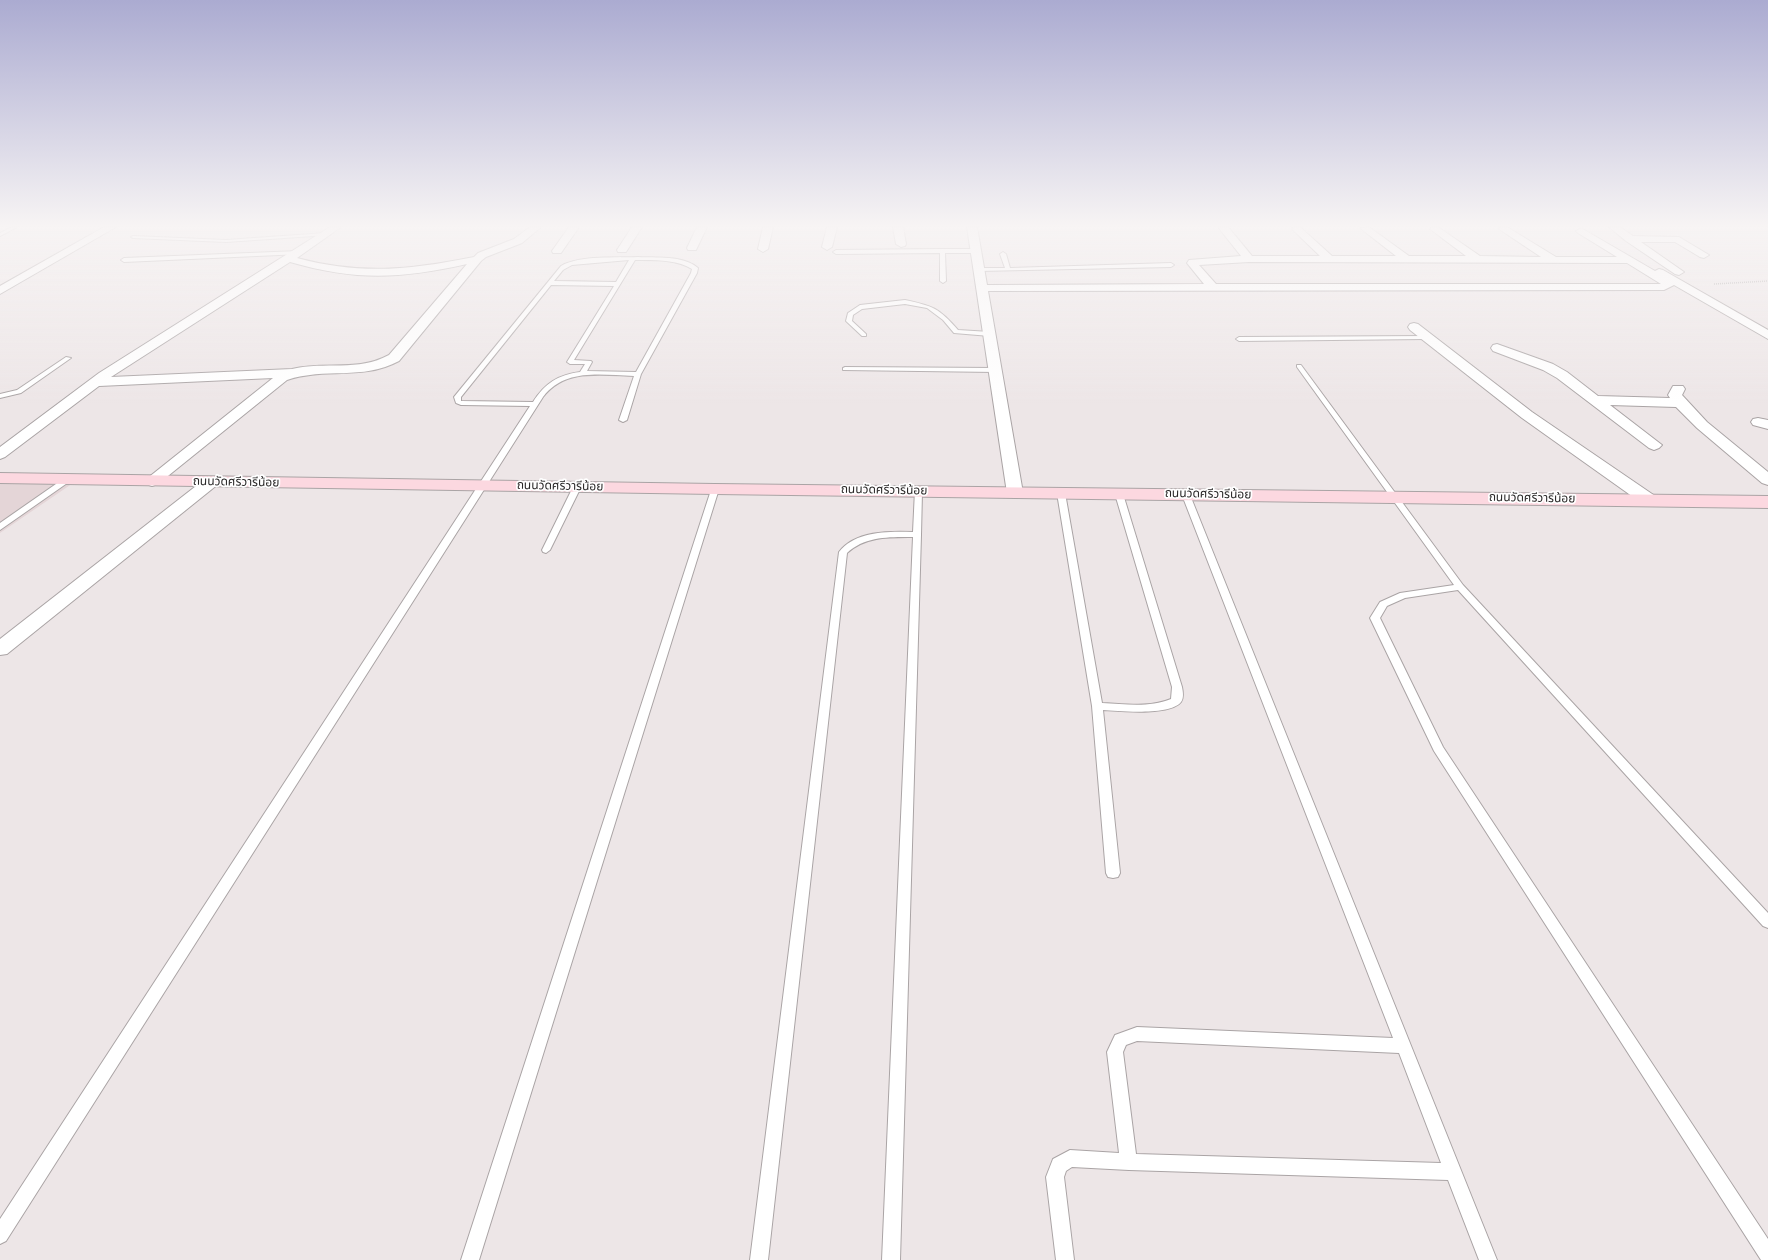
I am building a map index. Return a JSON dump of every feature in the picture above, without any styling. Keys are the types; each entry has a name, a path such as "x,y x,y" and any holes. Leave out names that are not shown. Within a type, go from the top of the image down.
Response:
{"main road":[{"name":"ถนนวัดศรีวารีน้อย","path":"0,478 918,492 1768,502"}],"street":[{"path":"0,291 9,286"},
{"path":"0,454 97,382 244,286"},
{"path":"97,382 290,373 307,370 373,368 394,358 455,286"},
{"path":"1015,493 983,288 1666,286"},
{"path":"1684,286 1768,335"},
{"path":"1704,286 1762,319"},
{"path":"1414,327 1528,415 1649,500"},
{"path":"1497,348 1548,367 1562,375 1654,445"},
{"path":"152,481 282,376 290,373"},
{"path":"1596,400 1679,396 1690,414 1768,480"},
{"path":"0,649 211,482"}],"lane":[{"path":"535,404 461,403 458,402 457,397 548,286"},
{"path":"582,374 589,362 570,362 617,286"},
{"path":"623,420 638,374 685,286"},
{"path":"864,335 849,321 850,314 860,308 905,302 929,307 945,319 956,332 990,334"},
{"path":"1239,339 1426,337"},
{"path":"0,396 19,392 68,358"},
{"path":"1298,366 1460,587 1768,922"},
{"path":"845,369 996,370"},
{"path":"0,1235 484,486 535,404 554,381 570,376 582,374 638,374"},
{"path":"0,527 69,479"},
{"path":"546,550 577,487"},
{"path":"470,1260 715,489"},
{"path":"891,1260 918,492"},
{"path":"1061,493 1097,706 1113,873"},
{"path":"1097,706 1154,708 1166,706 1176,702 1178,696 1177,687 1118,494"},
{"path":"1186,495 1488,1260"},
{"path":"759,1260 842,552 847,546 877,536 890,534 916,535"},
{"path":"1460,587 1403,596 1383,604 1375,618 1438,748 1768,1255"},
{"path":"1129,1162 1115,1052 1120,1040 1137,1034 1403,1046"},
{"path":"1065,1260 1055,1177 1059,1165 1070,1158 1129,1162 1453,1172"}],"shaded area":[{"path":"0,478 79,479 0,533"}]}
